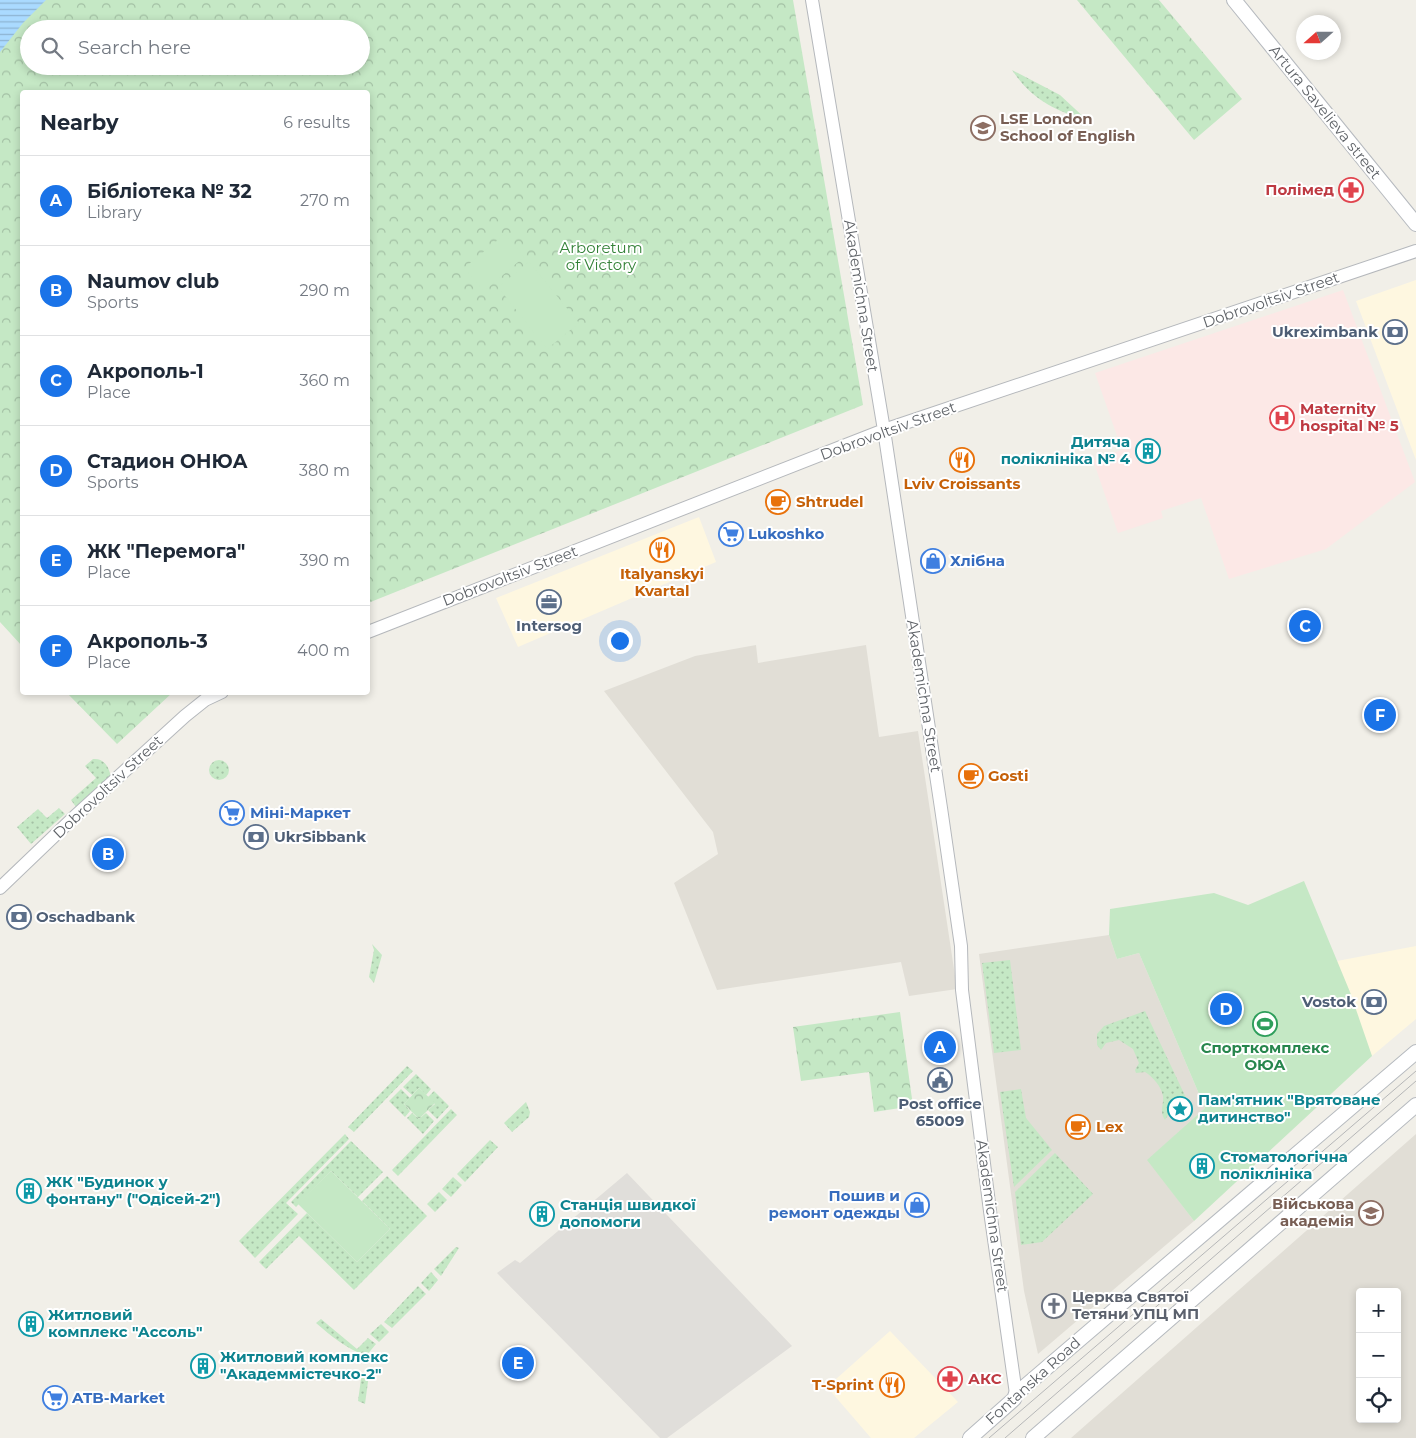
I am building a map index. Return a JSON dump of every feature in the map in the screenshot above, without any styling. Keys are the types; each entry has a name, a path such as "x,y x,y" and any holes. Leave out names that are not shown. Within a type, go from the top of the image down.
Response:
{"main road":[{"name":"Artura Savelieva street","path":"1234,0 1416,224"},
{"name":"Fontanska Road","path":"970,1438 1014,1399 1016,1394 1416,1052"},
{"path":"1033,1438 1416,1105"}],"street":[{"name":"Akademichna Street","path":"812,0 884,430 962,946 962,990 990,1211 1016,1394"},
{"name":"Dobrovoltsiv Street","path":"370,631 884,430 1416,251"},
{"name":"Dobrovoltsiv Street","path":"0,888 72,819 185,716 205,700 216,695"}],"shaded area":[{"path":"1416,280 1416,460 1356,301"},
{"name":"Maternity hospital № 5","path":"1343,290 1415,482 1326,549 1229,579 1201,498 1161,511 1163,518 1118,533 1093,460 1122,450 1095,373"},
{"path":"699,517 716,562 518,647 496,598"},
{"path":"756,645 758,663 866,645 879,737 918,731 957,989 909,996 901,962 717,990 674,883 718,854 713,832 604,691 695,656"},
{"path":"1109,935 1117,959 1139,953 1205,1108 1148,1160 1194,1221 1038,1354 1024,1291 979,954"},
{"path":"1416,946 1416,1019 1372,1056 1337,961"},
{"name":"Військова академія","path":"1416,1134 1416,1438 1071,1438"},
{"path":"627,1173 792,1346 667,1438 660,1438 497,1273 515,1260 520,1263"},
{"path":"890,1331 958,1402 914,1438 871,1438 827,1387"}],"green space":[{"name":"Arboretum of Victory","path":"0,0 793,0 863,405 370,602 370,90 20,90 20,644 0,622"},
{"path":"1077,0 1159,0 1242,99 1194,140"},
{"path":"1012,70 1060,95 1088,121 1065,113 1045,103 1028,89"},
{"path":"505,234 524,257 484,291 464,268"},
{"path":"529,262 579,323 547,349 498,287"},
{"path":"69,695 170,695 117,744"},
{"path":"93,759 100,760 105,764 111,777 76,807 71,800 96,778 85,766"},
{"path":"219,760 226,763 229,770 226,777 219,780 212,777 209,770 212,763"},
{"path":"59,808 65,814 31,844 17,827 38,809 47,818"},
{"name":"Спорткомплекс ОЮА","path":"1304,881 1350,992 1372,1056 1194,1221 1147,1160 1205,1108 1139,953 1117,959 1109,935 1110,909 1214,893 1248,905"},
{"path":"372,944 382,955 374,983 369,977 374,950"},
{"path":"1010,960 1021,1050 994,1053 982,963"},
{"path":"1145,1011 1189,1104 1183,1108 1180,1106 1171,1110 1165,1120 1162,1114 1163,1096 1159,1085 1145,1072 1136,1073 1135,1070 1139,1063 1133,1049 1119,1040 1106,1043 1101,1050 1097,1045 1097,1034 1104,1026"},
{"path":"900,1012 913,1106 874,1112 869,1072 801,1081 793,1027"},
{"path":"407,1066 413,1071 354,1132 348,1127"},
{"path":"416,1074 431,1089 426,1095 419,1088 412,1095 403,1087"},
{"path":"419,1088 435,1103 419,1119 404,1104"},
{"path":"401,1089 410,1098 404,1104 410,1111 405,1117 389,1101"},
{"path":"1021,1089 1026,1118 1052,1150 1014,1187 1000,1092"},
{"path":"434,1091 449,1106 437,1119 428,1110 435,1104 428,1097"},
{"path":"526,1102 530,1112 529,1117 512,1132 504,1123"},
{"path":"451,1109 457,1115 398,1176 392,1170"},
{"path":"412,1113 419,1119 426,1113 434,1121 423,1134 407,1118"},
{"path":"345,1134 349,1139 286,1203 298,1214 255,1258 239,1241"},
{"path":"490,1140 498,1147 465,1182 457,1174"},
{"path":"351,1141 383,1172 358,1197 331,1171 296,1207 291,1202"},
{"path":"1055,1153 1093,1194 1042,1242 1021,1245 1015,1192"},
{"path":"331,1171 390,1229 357,1262 298,1204"},
{"path":"387,1176 427,1216 354,1290 299,1236 266,1269 259,1262 307,1213 357,1262 390,1229 362,1201"},
{"path":"453,1177 462,1185 451,1197 442,1189"},
{"path":"439,1192 447,1200 435,1212 427,1204"},
{"path":"456,1247 459,1248 441,1276 434,1269"},
{"path":"431,1272 438,1280 429,1291 421,1283"},
{"path":"418,1286 426,1294 392,1328 384,1322"},
{"path":"321,1319 357,1349 368,1338 376,1344 366,1356 359,1353 340,1342 316,1323"},
{"path":"381,1324 389,1332 379,1342 370,1334"},
{"path":"362,1372 369,1374 365,1404 358,1401"}],"water":[{"path":"0,0 46,0 26,20 20,20 20,27 0,52"}],"tram line":[{"path":"989,1438 1416,1071"},
{"path":"1005,1438 1416,1081"}],"place":[{"name":"LSE London School of English","path":"983,128"},
{"name":"Полімед","path":"1351,190"},
{"name":"Ukreximbank","path":"1395,332"},
{"name":"Maternity hospital № 5","path":"1282,418"},
{"name":"Дитяча поліклініка № 4","path":"1148,451"},
{"name":"Lviv Croissants","path":"962,460"},
{"name":"Shtrudel","path":"778,502"},
{"name":"Lukoshko","path":"731,534"},
{"name":"Italyanskyi Kvartal","path":"662,550"},
{"name":"Хлібна","path":"933,561"},
{"name":"Intersog","path":"549,602"},
{"name":"Акрополь-1","path":"1305,626"},
{"name":"Акрополь-3","path":"1380,715"},
{"name":"Gosti","path":"971,776"},
{"name":"Міні-Маркет","path":"232,813"},
{"name":"UkrSibbank","path":"256,837"},
{"name":"Naumov club","path":"108,854"},
{"name":"Oschadbank","path":"19,917"},
{"name":"Vostok","path":"1374,1002"},
{"name":"Стадион ОНЮА","path":"1226,1009"},
{"name":"Спорткомплекс ОЮА","path":"1265,1024"},
{"name":"Бібліотека № 32","path":"940,1047"},
{"name":"Post office 65009","path":"940,1080"},
{"name":"Пам'ятник \"Врятоване дитинство\"","path":"1180,1109"},
{"name":"Lex","path":"1078,1127"},
{"name":"Стоматологічна поліклініка","path":"1202,1166"},
{"name":"ЖК \"Будинок у фонтану\" (\"Одісей-2\")","path":"29,1191"},
{"name":"Пошив и ремонт одежды","path":"917,1205"},
{"name":"Військова академія","path":"1371,1213"},
{"name":"Станція швидкої допомоги","path":"542,1214"},
{"name":"Церква Святої Тетяни УПЦ МП","path":"1054,1306"},
{"name":"Житловий комплекс \"Ассоль\"","path":"31,1324"},
{"name":"ЖК \"Перемога\"","path":"518,1363"},
{"name":"Житловий комплекс \"Академмістечко-2\"","path":"203,1366"},
{"name":"АКС","path":"950,1379"},
{"name":"T-Sprint","path":"892,1385"},
{"name":"ATB-Market","path":"55,1398"}]}
